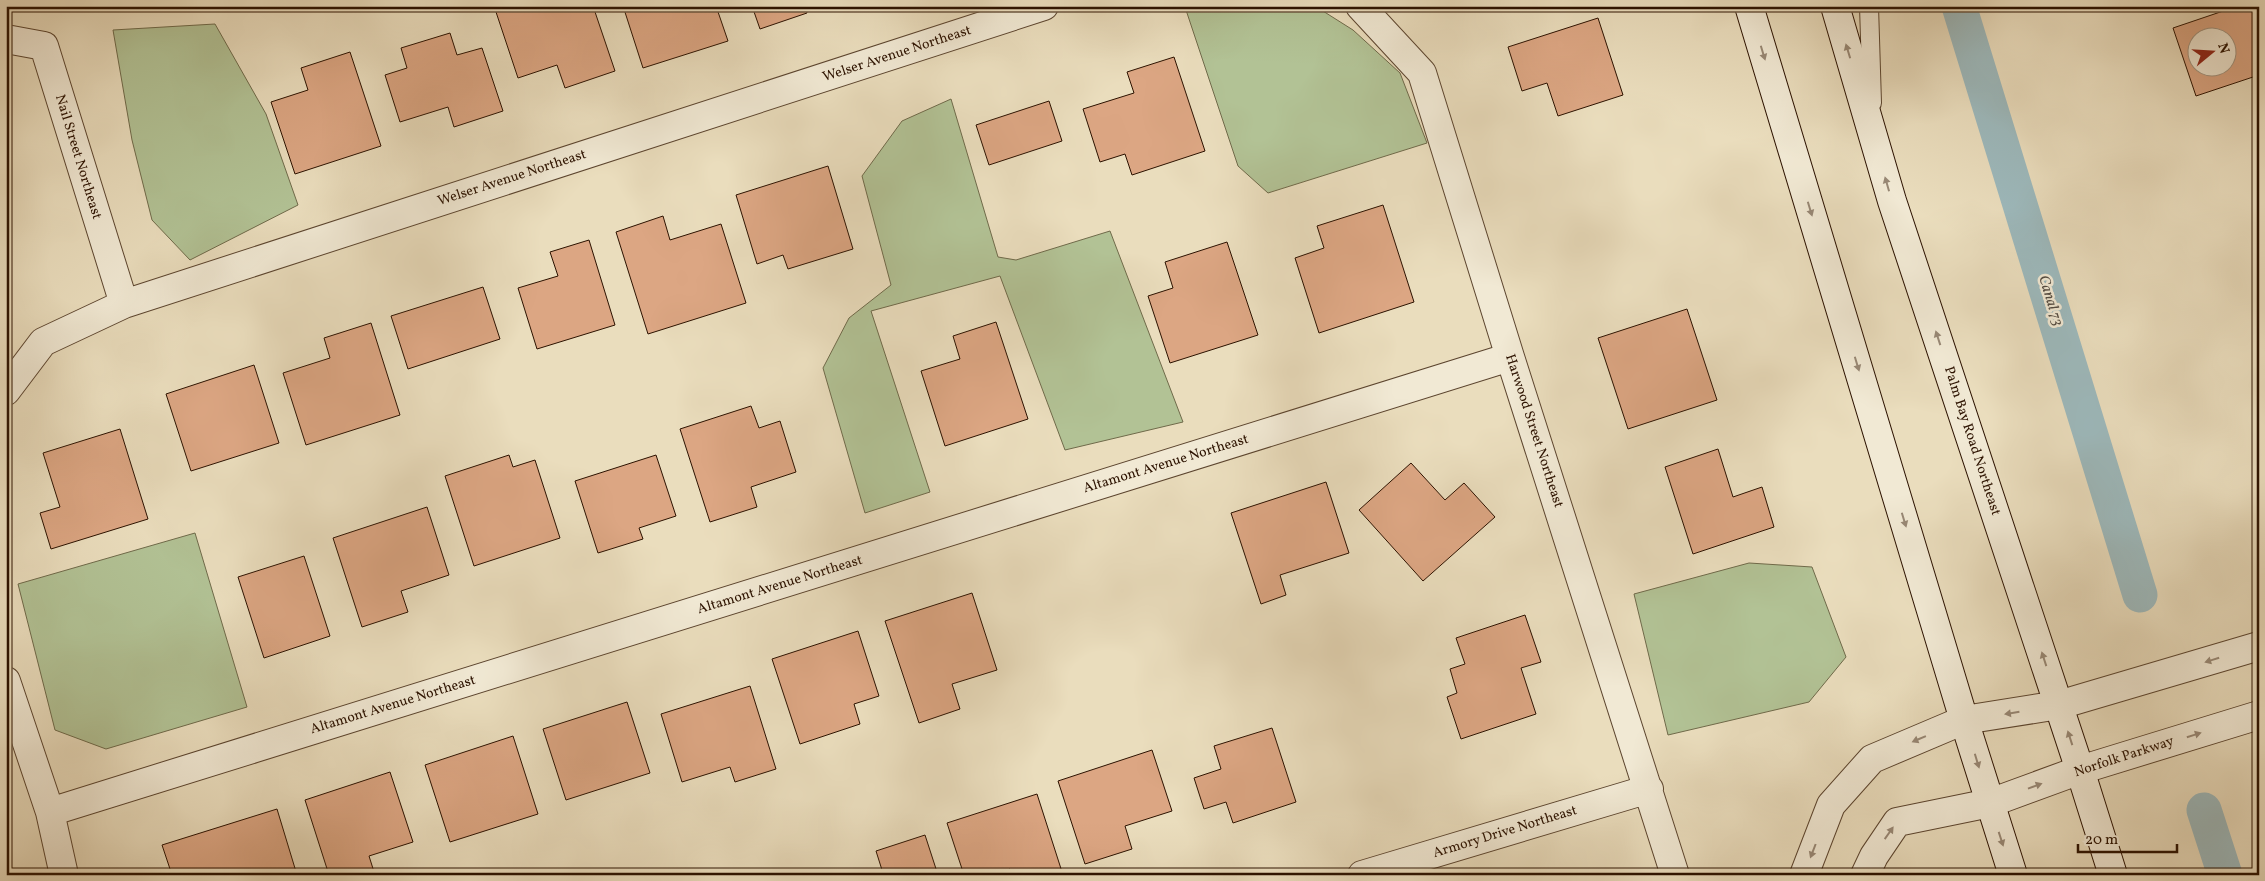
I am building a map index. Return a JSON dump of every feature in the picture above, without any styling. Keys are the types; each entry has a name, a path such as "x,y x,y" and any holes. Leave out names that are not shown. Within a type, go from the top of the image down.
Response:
{"street":[{"name":"Welser Avenue Northeast","path":"6,391 43,342 124,304 1044,6"},
{"name":"Harwood Street Northeast","path":"1360,6 1422,73 1510,357 1675,875"},
{"path":"1749,6 1964,720 2013,875"},
{"name":"Palm Bay Road Northeast","path":"1834,6 1892,201 2059,705 2113,875"},
{"name":"Nail Street Northeast","path":"6,39 44,46 124,304"},
{"name":"Altamont Avenue Northeast","path":"50,812 1510,357"},
{"path":"1804,875 1831,805 1872,759 1964,720 2059,705 2259,646"},
{"path":"6,681 50,812 64,875"},
{"name":"Norfolk Parkway","path":"1866,875 1874,856 1897,822 1990,803 2080,770 2259,715"},
{"name":"Armory Drive Northeast","path":"1362,875 1649,789"}],"lane":[{"path":"1869,6 1872,131"}],"green space":[{"path":"1315,6 1353,30 1400,73 1427,143 1268,193 1238,166 1185,7"},
{"path":"215,24 266,114 298,205 190,260 152,220 132,140 113,30"},
{"path":"951,99 998,257 1016,260 1110,231 1183,422 1065,450 1000,276 871,311 930,492 865,513 823,368 849,318 891,285 862,176 902,121"},
{"path":"195,533 247,707 106,749 55,730 18,584"},
{"path":"1749,563 1812,567 1846,657 1809,702 1668,735 1634,594"}],"building":[{"path":"494,6 593,6 615,71 565,88 557,65 518,78"},
{"path":"623,6 716,6 728,41 643,68"},
{"path":"752,6 805,6 807,13 760,29"},
{"path":"2238,6 2259,6 2259,75 2196,96 2190,78 2238,78 2238,28 2188,28 2188,72 2173,28"},
{"path":"1598,18 1623,95 1558,116 1547,83 1522,91 1508,47"},
{"path":"450,33 457,55 482,48 503,111 454,127 448,107 400,122 385,75 407,68 401,48"},
{"path":"350,52 381,146 295,174 271,102 308,90 301,68"},
{"path":"1174,57 1205,151 1132,175 1125,154 1100,162 1083,109 1134,93 1127,72"},
{"path":"1049,101 1062,141 989,165 976,125"},
{"path":"828,166 853,249 788,269 783,255 757,264 736,195"},
{"path":"1383,205 1414,302 1319,333 1295,258 1324,248 1317,226"},
{"path":"663,216 670,240 721,224 746,303 648,334 616,232"},
{"path":"589,240 615,325 537,349 518,288 558,276 550,252"},
{"path":"1227,242 1258,335 1170,363 1148,296 1173,288 1165,262"},
{"path":"483,287 500,339 408,369 391,316"},
{"path":"1687,309 1717,400 1628,429 1598,338"},
{"path":"996,322 1028,419 945,446 921,371 960,359 953,336"},
{"path":"371,323 400,415 306,445 283,373 330,358 324,338"},
{"path":"254,365 279,443 191,471 166,394"},
{"path":"751,406 759,428 780,421 796,472 751,487 757,507 710,522 680,429"},
{"path":"120,429 148,519 51,549 40,513 60,507 43,453"},
{"path":"1718,449 1733,497 1762,487 1774,527 1693,554 1665,467"},
{"path":"509,455 513,467 535,460 560,538 474,566 445,476"},
{"path":"656,455 676,516 639,528 643,539 598,553 575,481"},
{"path":"1411,463 1445,500 1464,483 1495,517 1423,581 1359,510"},
{"path":"1326,482 1349,553 1280,575 1286,595 1261,604 1231,513"},
{"path":"427,507 449,575 401,591 408,612 362,627 333,538"},
{"path":"304,556 330,636 264,658 238,577"},
{"path":"972,593 997,670 952,684 960,709 919,723 885,621"},
{"path":"1525,615 1541,662 1521,668 1536,714 1461,739 1447,697 1457,693 1450,669 1465,664 1456,638"},
{"path":"858,631 879,696 854,704 860,724 800,744 772,659"},
{"path":"750,686 776,769 735,782 730,767 682,782 661,714"},
{"path":"627,702 650,773 566,800 543,729"},
{"path":"1272,728 1296,802 1233,823 1226,802 1204,809 1194,778 1221,769 1214,746"},
{"path":"513,736 538,814 450,842 425,765"},
{"path":"1152,750 1172,811 1125,826 1132,849 1085,864 1058,781"},
{"path":"390,772 413,842 369,856 375,875 329,875 305,800"},
{"path":"1037,794 1063,875 1012,875 1010,869 992,875 964,875 947,823"},
{"path":"277,809 297,875 172,875 162,845"},
{"path":"925,835 938,875 866,875 882,870 876,851"}],"waterway":[{"name":"Canal 73","path":"1959,6 2140,595"},
{"name":"Canal 73","path":"2204,810 2225,875"}]}
